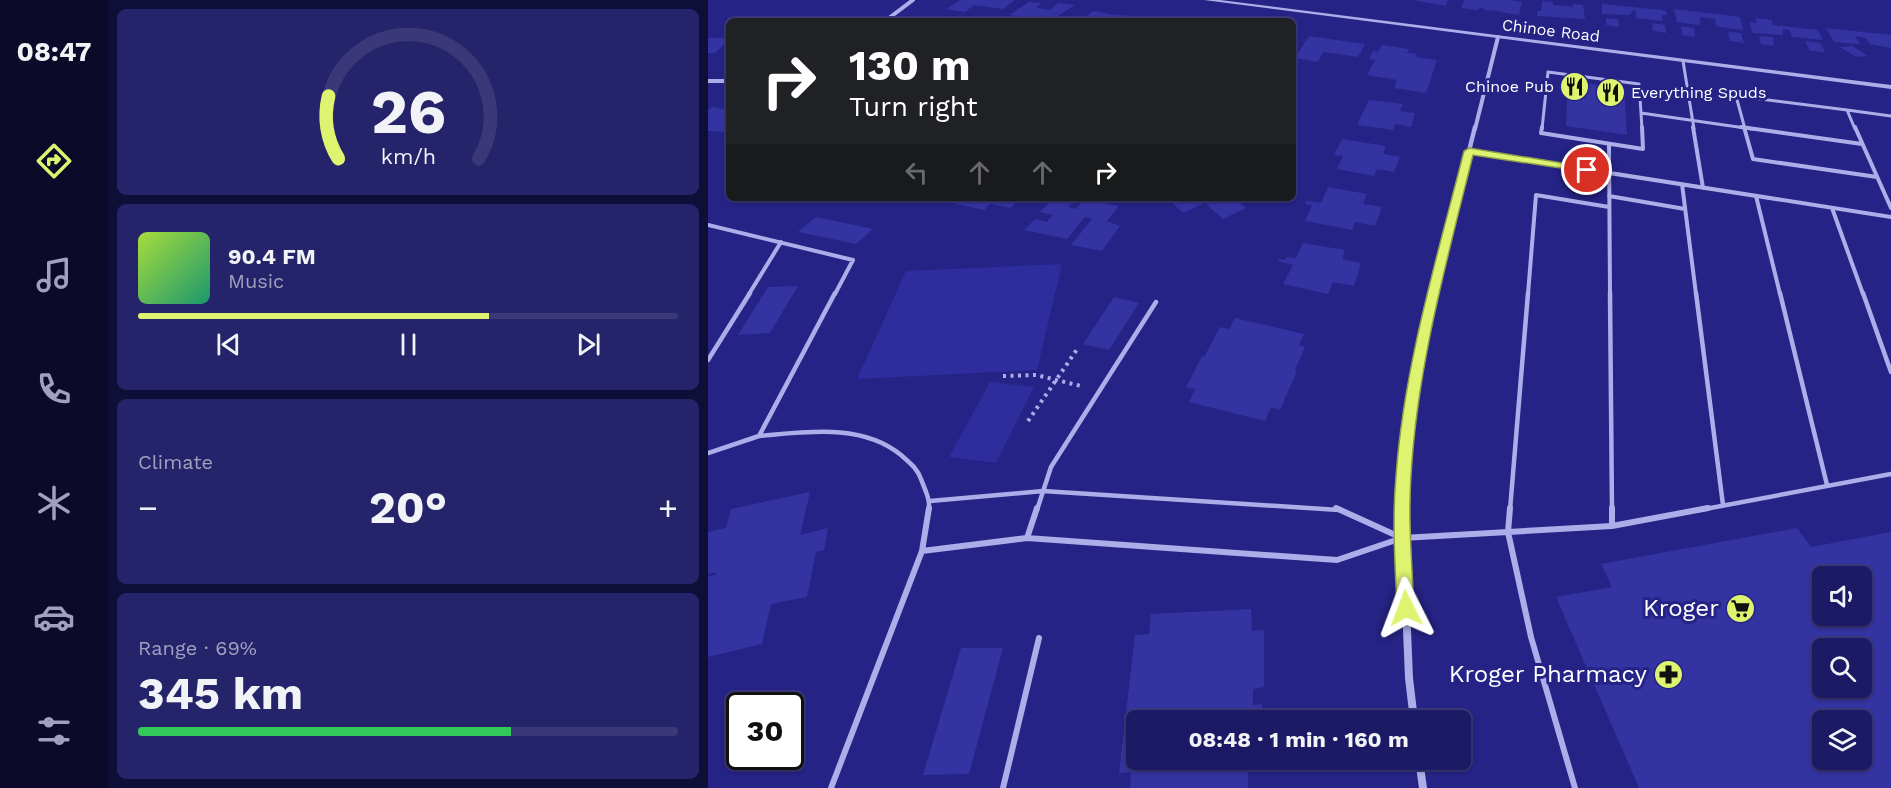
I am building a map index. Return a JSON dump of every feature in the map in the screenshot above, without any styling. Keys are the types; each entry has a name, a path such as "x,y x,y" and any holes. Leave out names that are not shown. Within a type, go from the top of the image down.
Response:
{"street":[{"path":"889,18 913,0"},
{"name":"Chinoe Road","path":"1207,0 1891,87"},
{"path":"1413,710 1402,538 1403,476 1412,402 1426,321 1498,37"},
{"path":"708,81 726,81"},
{"path":"1421,770 1423,788"}],"lane":[{"path":"1683,60 1703,188"},
{"path":"1548,72 1639,84 1641,113 1643,149 1541,134 1548,72"},
{"path":"1877,177 1753,159 1736,96 1891,116"},
{"path":"1847,110 1891,208"},
{"path":"1641,113 1862,144"},
{"path":"1609,144 1612,526"},
{"path":"1469,151 1891,217"},
{"path":"1682,184 1723,505"},
{"path":"1575,788 1531,637 1508,532 1536,195 1609,207"},
{"path":"1609,196 1685,208"},
{"path":"1756,196 1827,485"},
{"path":"1832,208 1891,372"},
{"path":"708,225 853,261 759,435"},
{"path":"708,360 781,242"},
{"path":"1027,538 1051,467 1156,302"},
{"path":"708,453 759,435 819,431 858,435 887,444 917,469 930,501 922,551 831,788"},
{"path":"922,551 1027,538 1337,560 1402,538 1612,526 1891,474"},
{"path":"930,501 1043,491 1336,508 1402,538"},
{"path":"1003,788 1039,638"}],"path":[{"path":"1028,421 1078,348"},
{"path":"1003,376 1036,375 1058,380"}],"shaded area":[{"path":"1062,264 1037,370 857,379 906,271"},
{"path":"990,382 1034,387 996,463 949,457"}],"building":[{"path":"960,0 1015,0 1003,9 974,5 965,12 946,9"},
{"path":"1413,0 1448,0 1446,6"},
{"path":"1464,0 1522,2 1519,15 1484,10 1484,8 1478,10 1461,8"},
{"path":"1542,1 1553,2 1553,5 1573,7 1573,4 1583,5 1585,19 1537,16 1537,11 1541,11"},
{"path":"1029,2 1042,3 1036,8 1050,10 1058,3 1075,5 1055,18 1009,15"},
{"path":"1602,4 1661,10 1666,11 1667,15 1662,15 1662,21 1636,18 1636,11 1633,10 1630,15 1602,14"},
{"path":"1674,9 1740,17 1743,30 1716,26 1715,19 1700,17 1700,25 1677,22"},
{"path":"1093,11 1140,16 1138,18 1085,18"},
{"path":"1606,18 1618,19 1619,27 1606,25"},
{"path":"1755,18 1772,20 1773,25 1818,30 1823,40 1792,37 1789,30 1783,29 1783,35 1753,33 1749,22 1757,23"},
{"path":"1652,23 1665,25 1666,33 1653,31"},
{"path":"1681,26 1694,28 1695,37 1682,35"},
{"path":"1826,28 1891,35 1891,48 1870,44 1866,38 1855,36 1860,44 1834,42"},
{"path":"1728,32 1741,33 1744,43 1730,41"},
{"path":"1309,36 1365,44 1358,57 1323,52 1318,62 1296,56"},
{"path":"1759,36 1773,37 1774,46 1761,44"},
{"path":"708,38 726,38 726,43 715,53 708,53"},
{"path":"1805,41 1820,43 1825,52 1810,51"},
{"path":"1382,45 1409,49 1407,53 1417,54 1415,57 1437,60 1426,93 1394,88 1397,80 1367,75 1375,60 1369,59 1373,51 1378,52"},
{"path":"1852,46 1868,56 1856,57 1840,47"},
{"path":"1568,81 1624,88 1627,135 1566,126"},
{"path":"1369,100 1403,104 1400,111 1415,113 1411,127 1395,124 1393,130 1357,125"},
{"path":"713,107 726,109 726,132 708,131 708,110"},
{"path":"1342,139 1386,146 1383,154 1400,157 1394,172 1377,169 1374,176 1337,169 1343,156 1334,155"},
{"path":"1328,187 1367,194 1363,204 1382,207 1375,226 1355,222 1352,230 1305,221 1312,205 1305,204 1306,201 1321,203"},
{"path":"958,201 1017,201 1011,208 990,204 984,210 955,204"},
{"path":"1050,201 1073,203 1068,207 1076,209 1082,201 1094,201 1119,206 1107,221 1120,226 1102,251 1071,245 1092,219 1085,217 1067,239 1024,230 1035,219 1047,222 1052,215 1040,212"},
{"path":"1170,201 1209,201 1183,213"},
{"path":"1214,201 1238,201 1246,208 1223,219 1206,204"},
{"path":"816,217 873,229 856,244 798,232"},
{"path":"1303,243 1345,250 1342,259 1361,263 1354,286 1333,282 1328,294 1283,284 1293,265 1277,261 1285,260 1287,257 1296,258"},
{"path":"798,286 770,333 738,335 768,287"},
{"path":"1114,297 1139,303 1109,350 1083,344"},
{"path":"1235,318 1304,334 1299,345 1305,347 1280,410 1271,407 1265,421 1189,402 1195,389 1186,387 1202,356 1204,357 1220,327 1229,329"},
{"path":"810,492 800,535 828,528 824,550 816,552 807,597 771,604 762,644 708,657 708,576 715,575 716,572 708,574 708,532 726,528 731,509"},
{"path":"1797,528 1811,547 1891,532 1891,788 1639,788 1556,597 1612,587 1601,564"},
{"path":"1251,609 1252,631 1264,630 1264,687 1253,689 1253,705 1262,704 1262,710 1126,710 1135,635 1149,634 1151,614"},
{"path":"961,648 1003,648 969,774 923,775"},
{"path":"1126,713 1126,770 1248,770 1248,788 1130,788 1131,772 1119,773"}],"place":[{"name":"Chinoe Pub","path":"1575,86"},
{"name":"Everything Spuds","path":"1610,92"},
{"name":"Kroger","path":"1740,608"},
{"name":"Kroger Pharmacy","path":"1668,674"}],"route":[{"path":"1406,608 1402,538 1403,476 1412,402 1426,321 1469,151 1587,170"}]}
